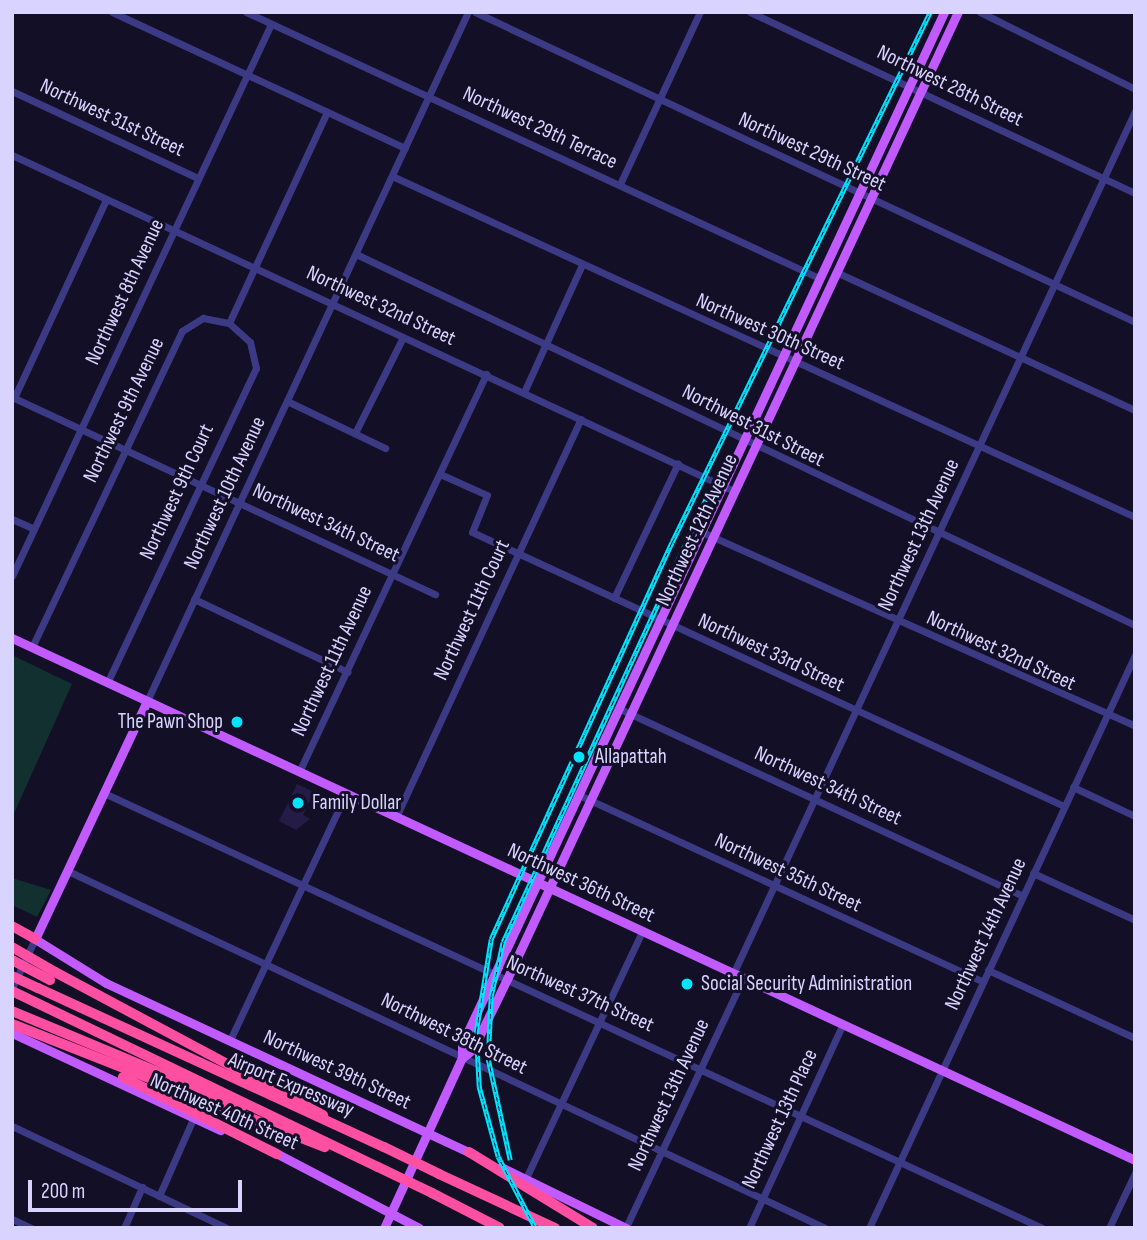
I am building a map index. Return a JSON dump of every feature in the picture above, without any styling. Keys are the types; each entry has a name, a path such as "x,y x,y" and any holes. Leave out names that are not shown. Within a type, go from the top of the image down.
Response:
{"highway":[{"path":"12,926 35,939"},
{"path":"12,947 52,976"},
{"path":"12,960 107,1000 356,1134"},
{"name":"Airport Expressway","path":"12,976 555,1228"},
{"name":"Airport Expressway","path":"12,990 228,1092 276,1121 378,1167 500,1228"},
{"path":"12,1011 276,1121"},
{"path":"15,1028 307,1145 340,1149"},
{"path":"49,1040 277,1154"},
{"path":"469,1152 593,1228"}],"main road":[{"name":"Northwest 12th Avenue","path":"384,1228 462,1058 462,1044 944,12"},
{"name":"Northwest 12th Avenue","path":"462,1058 473,1049 592,801 958,12"},
{"path":"836,272 842,229"},
{"path":"811,326 819,278"},
{"name":"Northwest 36th Street","path":"12,638 1135,1160"},
{"name":"Northwest 10th Avenue","path":"35,939 147,701"},
{"name":"Northwest 39th Street","path":"35,939 106,983 526,1178 626,1228"},
{"name":"Northwest 40th Street","path":"15,1028 193,1119 277,1154 419,1228"}],"street":[{"path":"112,12 405,148"},
{"name":"Northwest 29th Terrace","path":"246,12 819,278"},
{"name":"Northwest 10th Avenue","path":"147,701 468,12"},
{"name":"Northwest 29th Street","path":"475,12 1135,322"},
{"path":"620,184 700,12"},
{"name":"Northwest 28th Street","path":"750,12 1135,193"},
{"path":"980,12 1135,89"},
{"name":"Northwest 8th Avenue","path":"12,576 271,24"},
{"name":"Northwest 31st Street","path":"12,91 198,178"},
{"name":"Northwest 13th Avenue","path":"733,974 1135,111"},
{"path":"229,323 327,112"},
{"name":"Northwest 32nd Street","path":"12,155 734,491"},
{"name":"Northwest 30th Street","path":"392,176 783,358 1135,517"},
{"path":"13,397 106,200"},
{"name":"Northwest 31st Street","path":"356,254 938,536 1135,625"},
{"path":"524,392 582,265"},
{"path":"836,272 1135,410"},
{"name":"Northwest 9th Avenue","path":"32,647 124,447 182,331 203,318 229,323"},
{"name":"Northwest 9th Court","path":"108,681 256,368 250,342 229,323"},
{"path":"355,433 403,337"},
{"name":"Northwest 11th Avenue","path":"299,772 486,374"},
{"name":"Northwest 34th Street","path":"13,397 435,594"},
{"path":"288,401 385,448"},
{"name":"Northwest 11th Court","path":"396,817 580,419"},
{"path":"614,598 678,463"},
{"name":"Northwest 33rd Street","path":"440,474 487,495 472,532 1064,806"},
{"path":"12,519 34,529"},
{"name":"Northwest 32nd Street","path":"702,532 1105,717 1135,726"},
{"path":"194,599 348,672"},
{"name":"Northwest 14th Avenue","path":"869,1228 1135,655"},
{"name":"Northwest 34th Street","path":"620,709 1022,896"},
{"path":"1073,787 1135,816"},
{"name":"Northwest 37th Street","path":"104,793 1041,1228"},
{"path":"230,1040 346,794"},
{"name":"Northwest 35th Street","path":"579,795 983,982"},
{"name":"Northwest 38th Street","path":"68,871 825,1228"},
{"path":"1033,873 1135,920"},
{"path":"526,1178 642,932"},
{"name":"Northwest 10th Avenue","path":"12,990 35,939"},
{"path":"988,970 1135,1038"},
{"name":"Northwest 13th Avenue","path":"626,1228 743,978"},
{"name":"Northwest 13th Place","path":"749,1228 843,1024"},
{"path":"159,1196 193,1119"},
{"path":"12,1126 226,1227"},
{"path":"1110,1228 1135,1173"},
{"path":"124,1228 142,1187"},
{"path":"12,1219 31,1228"}],"green space":[{"path":"12,655 72,684 12,818"},
{"path":"12,878 51,890 37,917 12,905"}],"building":[{"name":"Family Dollar","path":"297,784 314,792 303,815 310,819 296,830 279,821"}],"railway":[{"path":"535,1228 498,1157 479,1087 476,1032 491,939 672,542 930,12"},
{"path":"510,1160 488,1059 491,996 503,942 709,492"}],"place":[{"name":"The Pawn Shop","path":"237,722"},
{"name":"Allapattah","path":"579,757"},
{"name":"Family Dollar","path":"298,803"},
{"name":"Social Security Administration","path":"687,984"}]}
